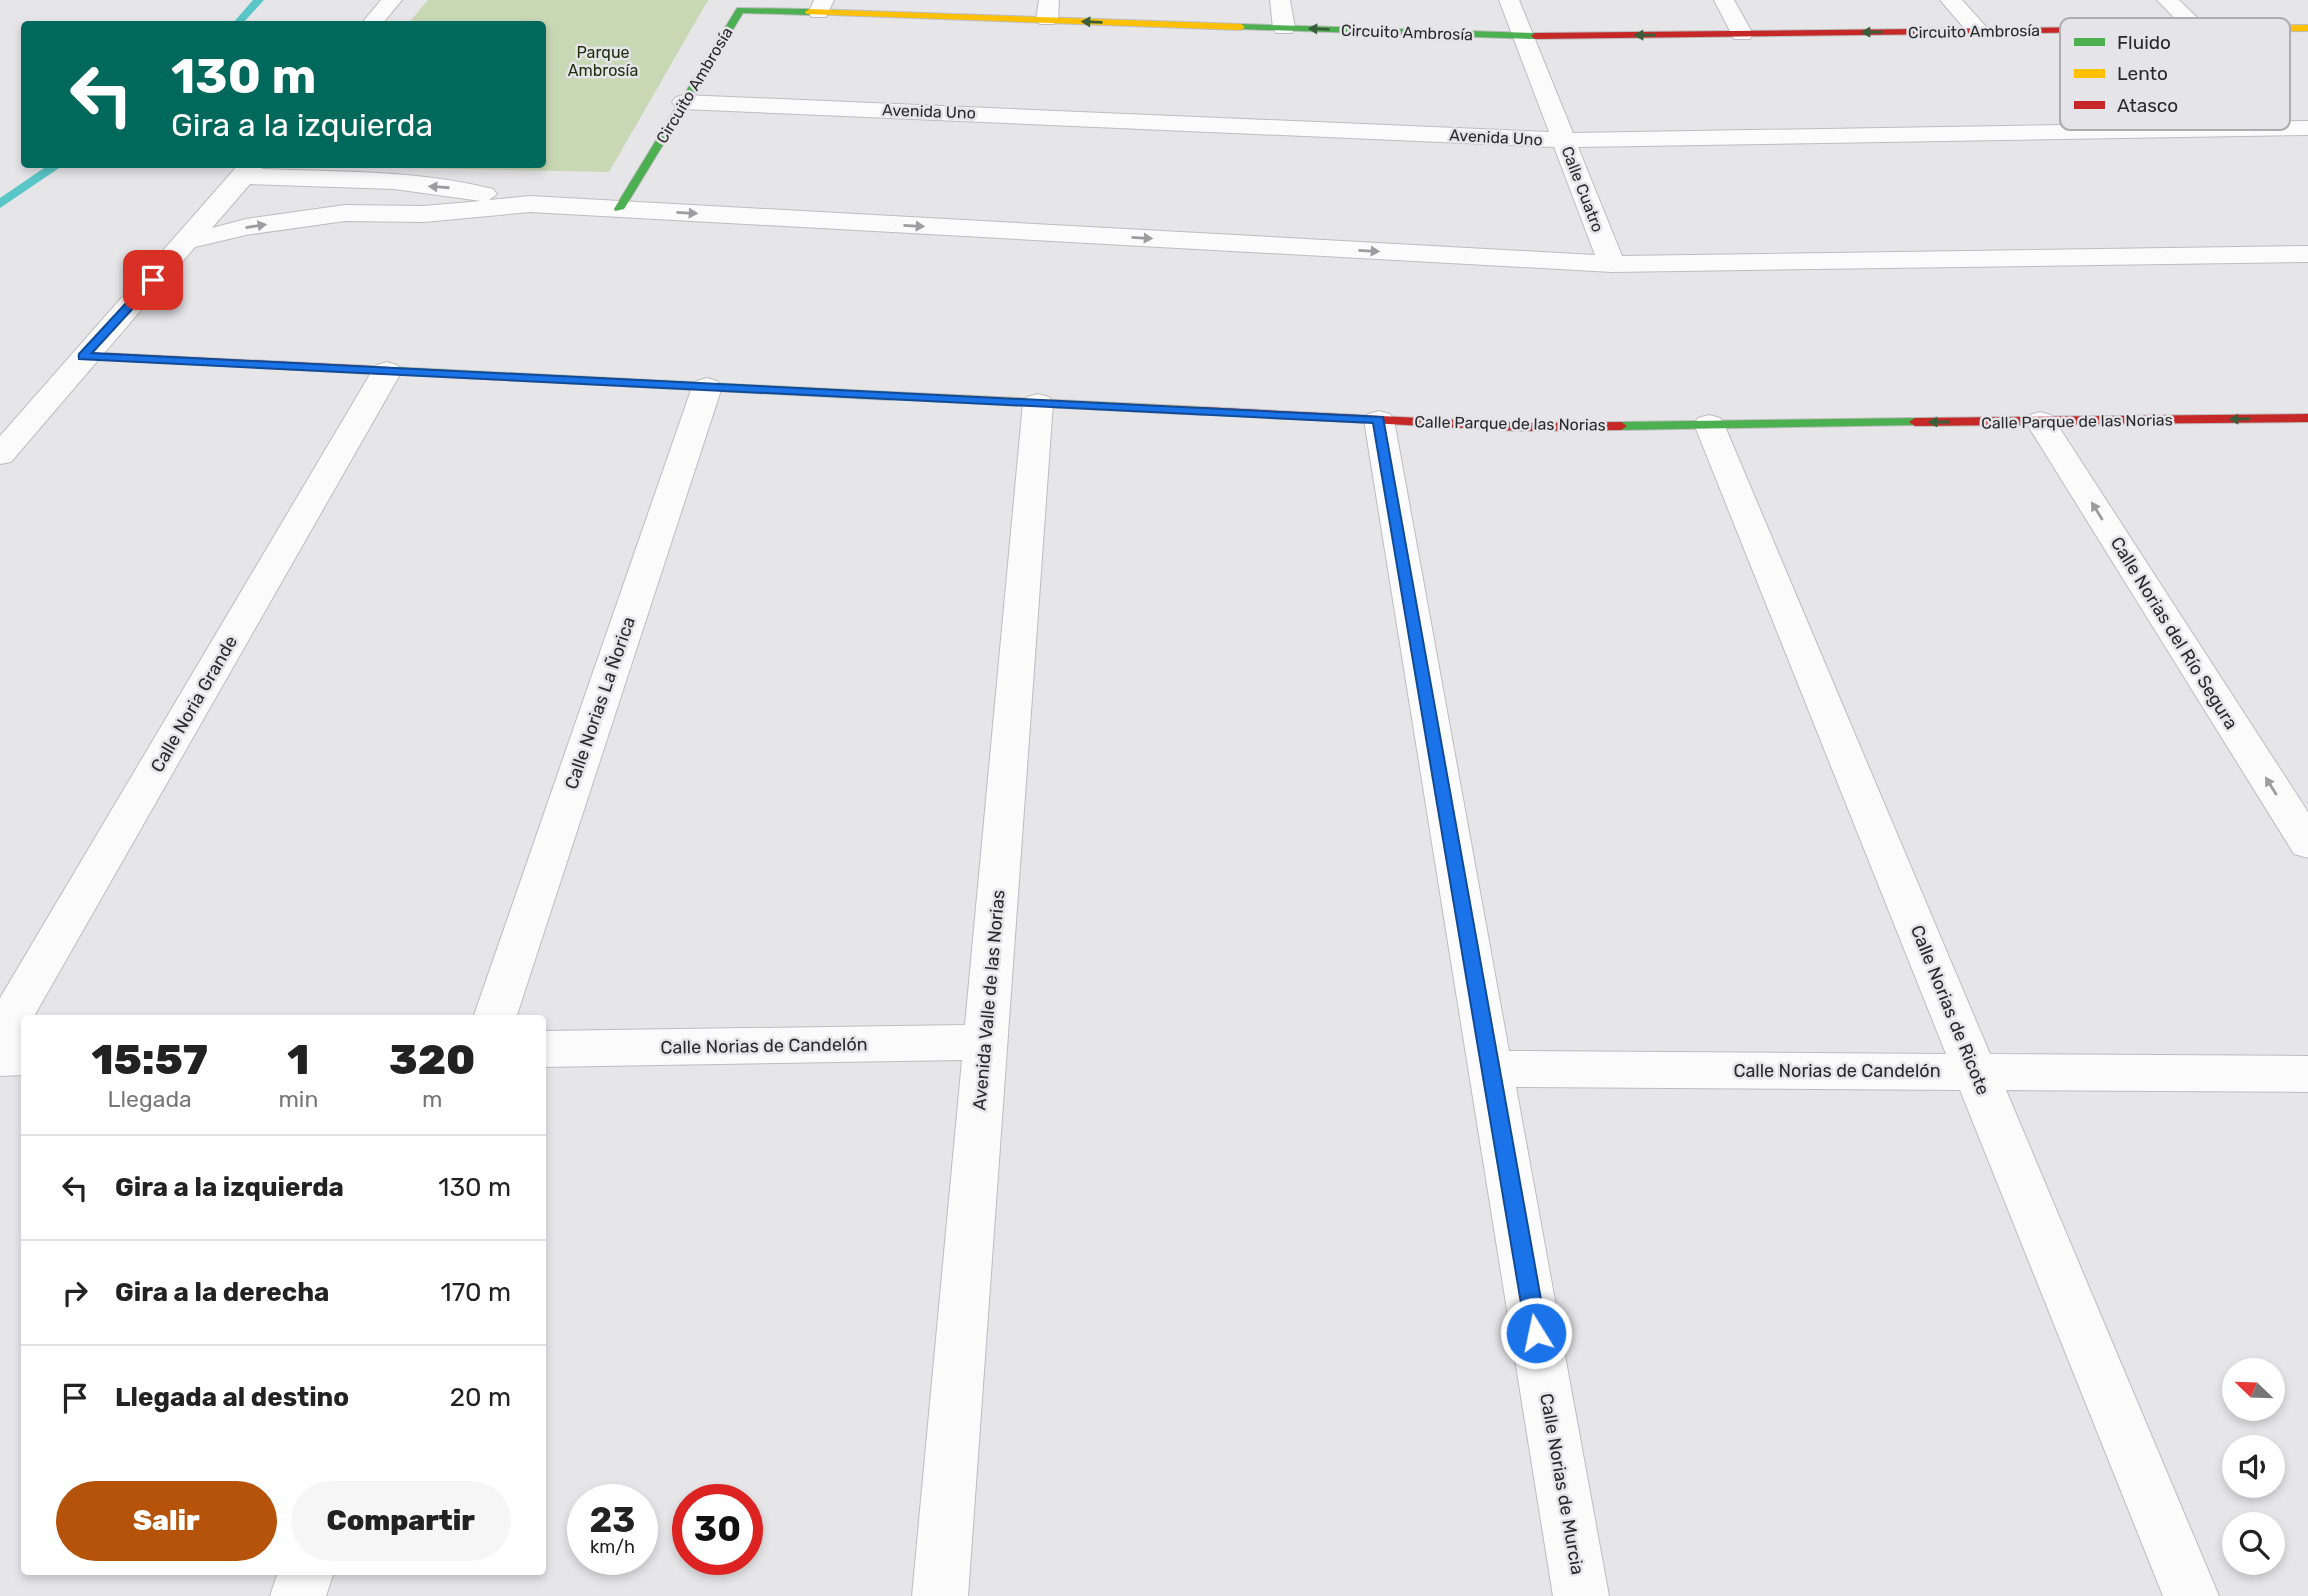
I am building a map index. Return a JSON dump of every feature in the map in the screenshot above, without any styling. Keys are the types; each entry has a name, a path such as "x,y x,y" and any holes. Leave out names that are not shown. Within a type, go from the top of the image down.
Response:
{"street":[{"path":"374,21 392,0"},
{"path":"1280,0 1284,28"},
{"name":"Calle Cuatro","path":"1509,0 1612,264"},
{"path":"1724,0 1742,34"},
{"path":"1950,0 1979,32"},
{"path":"2167,0 2186,18"},
{"name":"Circuito Ambrosía","path":"619,209 740,10 821,6 1048,10 1284,28 1524,36 2060,31"},
{"name":"Circuito Ambrosía","path":"2290,28 2308,28"},
{"name":"Avenida Uno","path":"684,102 1564,140 2184,130"},
{"name":"Avenida Uno","path":"2290,128 2308,128"},
{"path":"0,455 83,356 190,241 248,170 459,188 530,204"},
{"path":"190,241 246,227 345,213 424,214 530,204 1612,264 2308,254"},
{"name":"Calle Parque de las Norias","path":"83,356 1520,427 2308,418"},
{"name":"Calle Noria Grande","path":"0,1036 387,371"},
{"name":"Calle Norias La Ñorica","path":"495,1015 707,387"},
{"name":"Avenida Valle de las Norias","path":"940,1596 1038,403"},
{"name":"Calle Norias de Murcia","path":"1379,420 1581,1596"},
{"name":"Calle Norias del Río Segura","path":"2040,421 2308,844"},
{"name":"Calle Norias de Ricote","path":"1709,424 2191,1596"},
{"name":"Calle Norias de Candelón","path":"546,1049 986,1042"},
{"path":"0,1058 21,1057"},
{"name":"Calle Norias de Candelón","path":"1491,1069 2308,1074"},
{"path":"298,1596 305,1575"}],"green space":[{"name":"Parque Ambrosía","path":"428,0 708,0 609,172 398,168 546,168 546,21 410,21"}],"waterway":[{"path":"240,21 259,0"},
{"path":"0,204 53,168"}],"traffic: fast":[{"path":"619,209 740,10 809,12"},
{"path":"1241,27 1535,36"},
{"path":"391,371 891,396"},
{"path":"1621,426 1915,422"}],"traffic: slow":[{"path":"809,12 1241,27"},
{"path":"2290,28 2308,28"},
{"path":"891,396 1203,411"}],"traffic: jam":[{"path":"1535,36 2060,31"},
{"path":"83,356 391,371"},
{"path":"1203,411 1520,427 1621,426"},
{"path":"1915,422 2308,418"}],"route":[{"path":"153,280 83,356 1379,420 1536,1333"}]}
